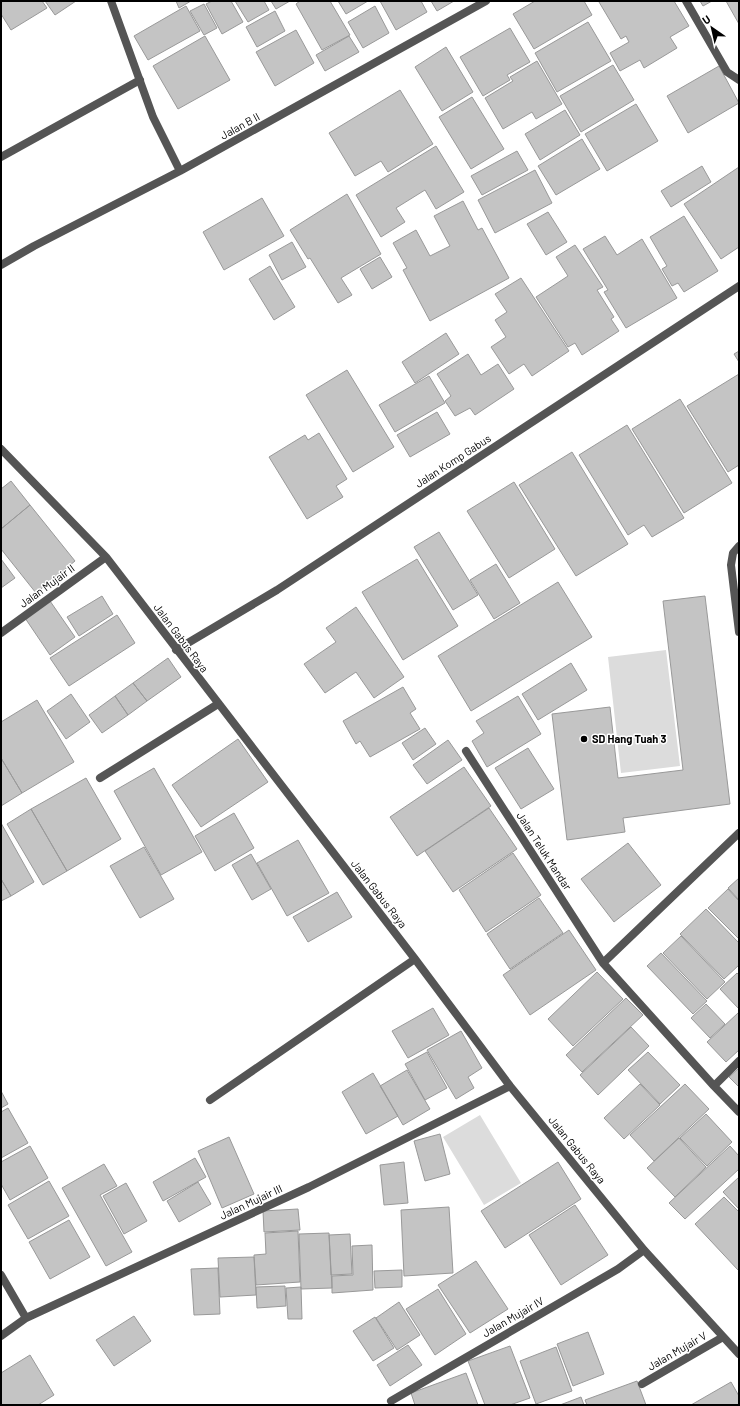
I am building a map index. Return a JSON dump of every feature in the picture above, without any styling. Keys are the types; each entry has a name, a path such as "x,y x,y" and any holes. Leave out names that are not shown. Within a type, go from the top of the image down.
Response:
{"street":[{"path":"111,1 153,117 180,171"},
{"name":"Jalan B II","path":"1,265 34,246 180,171 486,1"},
{"path":"686,1 727,72 739,80"},
{"path":"1,157 140,80"},
{"name":"Jalan Komp Gabus","path":"176,650 277,590 739,286"},
{"name":"Jalan Gabus Raya","path":"1,448 106,557 415,959 510,1086 644,1250 739,1354"},
{"path":"739,546 733,553 731,564 739,632"},
{"name":"Jalan Mujair II","path":"1,633 106,557"},
{"path":"100,778 218,704"},
{"name":"Jalan Teluk Mandar","path":"466,750 603,963 739,1112"},
{"path":"603,963 739,833"},
{"path":"210,1100 415,959"},
{"path":"714,1086 739,1061"},
{"name":"Jalan Mujair III","path":"1,1336 26,1318 309,1187 510,1086"},
{"name":"Jalan Mujair IV","path":"390,1400 618,1269 644,1250"},
{"path":"1,1275 26,1318"},
{"name":"Jalan Mujair V","path":"642,1384 723,1337"}],"shaded area":[{"path":"666,650 680,766 621,773 608,657"},
{"path":"480,1115 521,1183 484,1205 443,1137"}],"building":[{"path":"2,1 42,1 47,8 11,30 1,14"},
{"path":"45,1 76,1 55,15"},
{"path":"176,1 191,1 179,8"},
{"path":"212,1 231,1 243,22 222,34 206,4"},
{"path":"235,1 264,1 269,10 248,22"},
{"path":"271,1 290,1 276,9"},
{"path":"300,1 330,1 350,35 322,50 296,4"},
{"path":"338,1 368,1 346,14"},
{"path":"380,1 421,1 427,12 396,30"},
{"path":"431,1 454,1 437,11"},
{"path":"535,1 584,1 592,15 534,49 513,14"},
{"path":"674,1 689,26 670,37 677,48 644,68 640,60 620,71 610,53 629,42 626,36 621,39 599,2"},
{"path":"700,1 712,1 703,6"},
{"path":"726,1 739,1 739,24"},
{"path":"204,4 217,28 204,35 190,11"},
{"path":"186,6 200,31 148,60 134,36"},
{"path":"375,6 389,33 363,48 348,22"},
{"path":"275,11 285,31 257,47 246,27"},
{"path":"588,22 611,61 557,92 535,53"},
{"path":"510,28 530,62 507,75 510,80 483,96 460,57"},
{"path":"296,30 314,63 275,86 256,52"},
{"path":"205,36 230,80 178,109 153,66"},
{"path":"349,36 359,52 325,71 316,55"},
{"path":"446,47 473,92 442,111 415,67"},
{"path":"537,61 562,104 536,119 532,112 503,129 485,98 513,81 510,77"},
{"path":"613,65 634,100 581,132 560,96"},
{"path":"719,66 739,103 688,133 667,96"},
{"path":"400,90 433,144 388,172 381,161 355,176 329,133"},
{"path":"472,97 504,149 471,169 439,117"},
{"path":"636,104 658,141 607,171 585,134"},
{"path":"565,110 580,135 540,160 525,134"},
{"path":"582,139 600,169 556,195 538,166"},
{"path":"436,146 464,192 436,209 425,190 396,208 405,222 381,237 356,195"},
{"path":"517,151 528,170 482,195 471,176"},
{"path":"702,166 711,182 671,207 661,191"},
{"path":"739,167 739,247 721,259 684,204"},
{"path":"535,170 552,203 495,233 478,200"},
{"path":"347,194 381,254 341,278 352,295 338,303 310,258 308,259 290,230"},
{"path":"262,198 284,236 224,270 203,232"},
{"path":"463,201 478,230 482,228 509,278 430,321 403,270 407,268 393,243 416,230 430,256 450,246 434,216"},
{"path":"548,212 567,242 546,255 527,224"},
{"path":"684,216 718,271 684,292 678,283 672,286 662,269 667,266 650,237"},
{"path":"605,236 617,255 642,239 677,298 626,328 604,292 608,290 583,249"},
{"path":"292,242 306,267 282,280 269,255"},
{"path":"575,245 603,287 597,290 614,317 611,319 619,331 582,355 575,343 568,347 536,297 568,276 556,257"},
{"path":"380,257 392,277 372,289 360,269"},
{"path":"270,266 295,307 274,320 249,279"},
{"path":"521,278 569,351 532,376 524,364 509,374 491,347 506,337 495,320 507,312 495,294"},
{"path":"446,333 459,354 415,383 402,362"},
{"path":"739,351 739,362 734,354"},
{"path":"468,354 481,375 498,364 514,389 475,415 470,408 455,416 445,401 451,396 437,374"},
{"path":"347,370 394,447 353,472 306,395"},
{"path":"739,374 739,465 728,472 687,406"},
{"path":"429,376 445,403 395,432 379,405"},
{"path":"680,399 732,483 684,513 632,429"},
{"path":"437,412 450,434 410,457 397,435"},
{"path":"627,425 684,518 652,537 644,525 628,535 579,455"},
{"path":"319,433 347,479 336,486 343,497 307,519 269,457 305,435 308,440"},
{"path":"572,452 628,544 576,576 519,485"},
{"path":"11,481 30,505 1,529 1,489"},
{"path":"514,482 555,549 509,578 467,511"},
{"path":"30,505 75,561 36,593 1,549 1,529"},
{"path":"439,532 478,595 453,610 414,547"},
{"path":"1,559 15,578 1,588"},
{"path":"417,559 458,626 403,660 362,592"},
{"path":"496,564 520,603 494,619 470,580"},
{"path":"558,582 592,637 471,711 438,656"},
{"path":"102,596 113,614 79,636 67,617"},
{"name":"SD Hang Tuah 3","path":"705,596 730,804 623,818 625,832 567,840 552,714 610,707 618,778 683,770 663,601"},
{"path":"50,601 75,637 50,655 25,618"},
{"path":"356,607 404,677 374,698 356,672 325,693 304,664 336,642 326,628"},
{"path":"117,615 135,643 69,686 50,658"},
{"path":"168,658 181,677 147,701 133,683"},
{"path":"571,663 587,690 538,720 522,694"},
{"path":"133,683 147,701 128,715 115,696"},
{"path":"403,687 416,709 410,713 420,729 370,757 360,741 356,744 343,721"},
{"path":"71,694 90,722 66,739 47,711"},
{"path":"115,696 128,715 102,733 89,715"},
{"path":"518,696 541,734 487,767 472,741 484,733 476,721"},
{"path":"37,700 74,762 22,793 1,758 1,722"},
{"path":"425,728 436,744 413,760 402,743"},
{"path":"238,739 268,782 201,827 172,785"},
{"path":"448,740 462,760 427,784 413,765"},
{"path":"528,748 554,789 521,809 495,768"},
{"path":"1,758 22,793 1,806"},
{"path":"464,767 491,806 417,856 390,817"},
{"path":"154,768 202,852 161,875 114,791"},
{"path":"86,778 121,839 67,871 31,809"},
{"path":"489,808 517,849 453,892 425,851"},
{"path":"31,809 67,871 43,885 7,824"},
{"path":"234,813 254,848 215,871 195,836"},
{"path":"1,823 34,882 11,896 1,879"},
{"path":"298,840 329,893 287,916 257,863"},
{"path":"628,843 661,885 614,922 581,879"},
{"path":"144,847 174,899 140,918 110,866"},
{"path":"513,853 541,895 486,932 459,890"},
{"path":"251,854 271,889 252,900 232,865"},
{"path":"739,878 739,900 728,888"},
{"path":"1,879 11,896 1,901"},
{"path":"728,889 739,901 739,939 708,908"},
{"path":"337,892 352,917 308,942 293,917"},
{"path":"539,898 563,933 510,969 487,934"},
{"path":"706,909 739,943 739,965 724,979 680,934"},
{"path":"569,930 596,970 530,1015 503,975"},
{"path":"681,936 725,982 707,999 663,953"},
{"path":"661,953 707,1001 693,1014 647,966"},
{"path":"597,972 623,999 573,1046 548,1019"},
{"path":"737,973 739,975 739,1009 720,989"},
{"path":"626,998 643,1015 582,1072 566,1055"},
{"path":"706,1004 725,1024 710,1038 691,1018"},
{"path":"433,1008 449,1035 408,1058 392,1031"},
{"path":"738,1013 739,1050 726,1062 707,1042"},
{"path":"631,1027 649,1046 598,1095 580,1075"},
{"path":"461,1031 482,1068 468,1077 474,1088 456,1099 427,1050"},
{"path":"427,1052 447,1088 425,1100 405,1064"},
{"path":"648,1052 680,1085 660,1104 628,1070"},
{"path":"739,1068 739,1087 729,1077"},
{"path":"407,1070 430,1109 403,1125 380,1086"},
{"path":"373,1073 398,1116 366,1134 342,1092"},
{"path":"640,1084 660,1105 624,1139 604,1118"},
{"path":"685,1084 709,1109 654,1161 630,1135"},
{"path":"1,1091 8,1104 1,1108"},
{"path":"8,1108 28,1143 1,1158 1,1112"},
{"path":"706,1114 732,1142 707,1166 680,1138"},
{"path":"440,1134 450,1174 425,1181 414,1141"},
{"path":"229,1137 254,1194 222,1208 198,1151"},
{"path":"679,1138 706,1167 675,1197 647,1168"},
{"path":"30,1146 48,1178 10,1200 1,1184 1,1162"},
{"path":"730,1146 739,1156 739,1169 685,1219 669,1203"},
{"path":"195,1158 206,1177 163,1201 153,1182"},
{"path":"404,1162 408,1203 384,1205 380,1165"},
{"path":"558,1162 581,1199 505,1248 481,1211"},
{"path":"104,1164 117,1186 100,1195 132,1252 106,1266 62,1188"},
{"path":"739,1177 739,1209 723,1192"},
{"path":"49,1181 69,1216 28,1239 8,1205"},
{"path":"198,1182 211,1204 179,1222 167,1201"},
{"path":"126,1183 147,1221 124,1234 103,1196"},
{"path":"724,1197 739,1212 738,1270 695,1224"},
{"path":"575,1205 608,1255 561,1285 529,1235"},
{"path":"449,1207 453,1273 404,1276 401,1210"},
{"path":"298,1209 300,1230 264,1232 263,1211"},
{"path":"69,1220 90,1257 50,1279 29,1242"},
{"path":"298,1231 300,1282 256,1285 254,1255 266,1254 265,1233"},
{"path":"329,1233 332,1288 301,1289 299,1234"},
{"path":"350,1234 352,1274 331,1275 329,1235"},
{"path":"372,1245 373,1290 332,1293 332,1276 353,1275 352,1246"},
{"path":"254,1257 256,1295 220,1297 218,1258"},
{"path":"476,1261 508,1309 470,1333 438,1285"},
{"path":"218,1268 220,1314 194,1315 191,1269"},
{"path":"402,1270 402,1287 375,1288 374,1271"},
{"path":"285,1286 286,1306 257,1308 256,1287"},
{"path":"301,1287 302,1319 288,1319 286,1288"},
{"path":"438,1289 466,1334 435,1355 406,1309"},
{"path":"399,1302 420,1335 397,1350 376,1318"},
{"path":"134,1316 151,1341 114,1366 96,1340"},
{"path":"375,1317 394,1348 373,1361 353,1331"},
{"path":"588,1332 604,1374 573,1386 557,1344"},
{"path":"408,1345 422,1365 390,1386 377,1365"},
{"path":"510,1346 530,1398 510,1405 485,1405 468,1361"},
{"path":"556,1347 572,1391 536,1404 520,1361"},
{"path":"30,1355 54,1395 38,1405 1,1405 1,1373"},
{"path":"466,1373 478,1405 415,1405 411,1393"},
{"path":"637,1381 646,1405 587,1405 585,1400"},
{"path":"731,1382 739,1396 739,1405 691,1405"},
{"path":"581,1397 584,1405 560,1405"}],"place":[{"name":"SD Hang Tuah 3","path":"584,739"}]}
